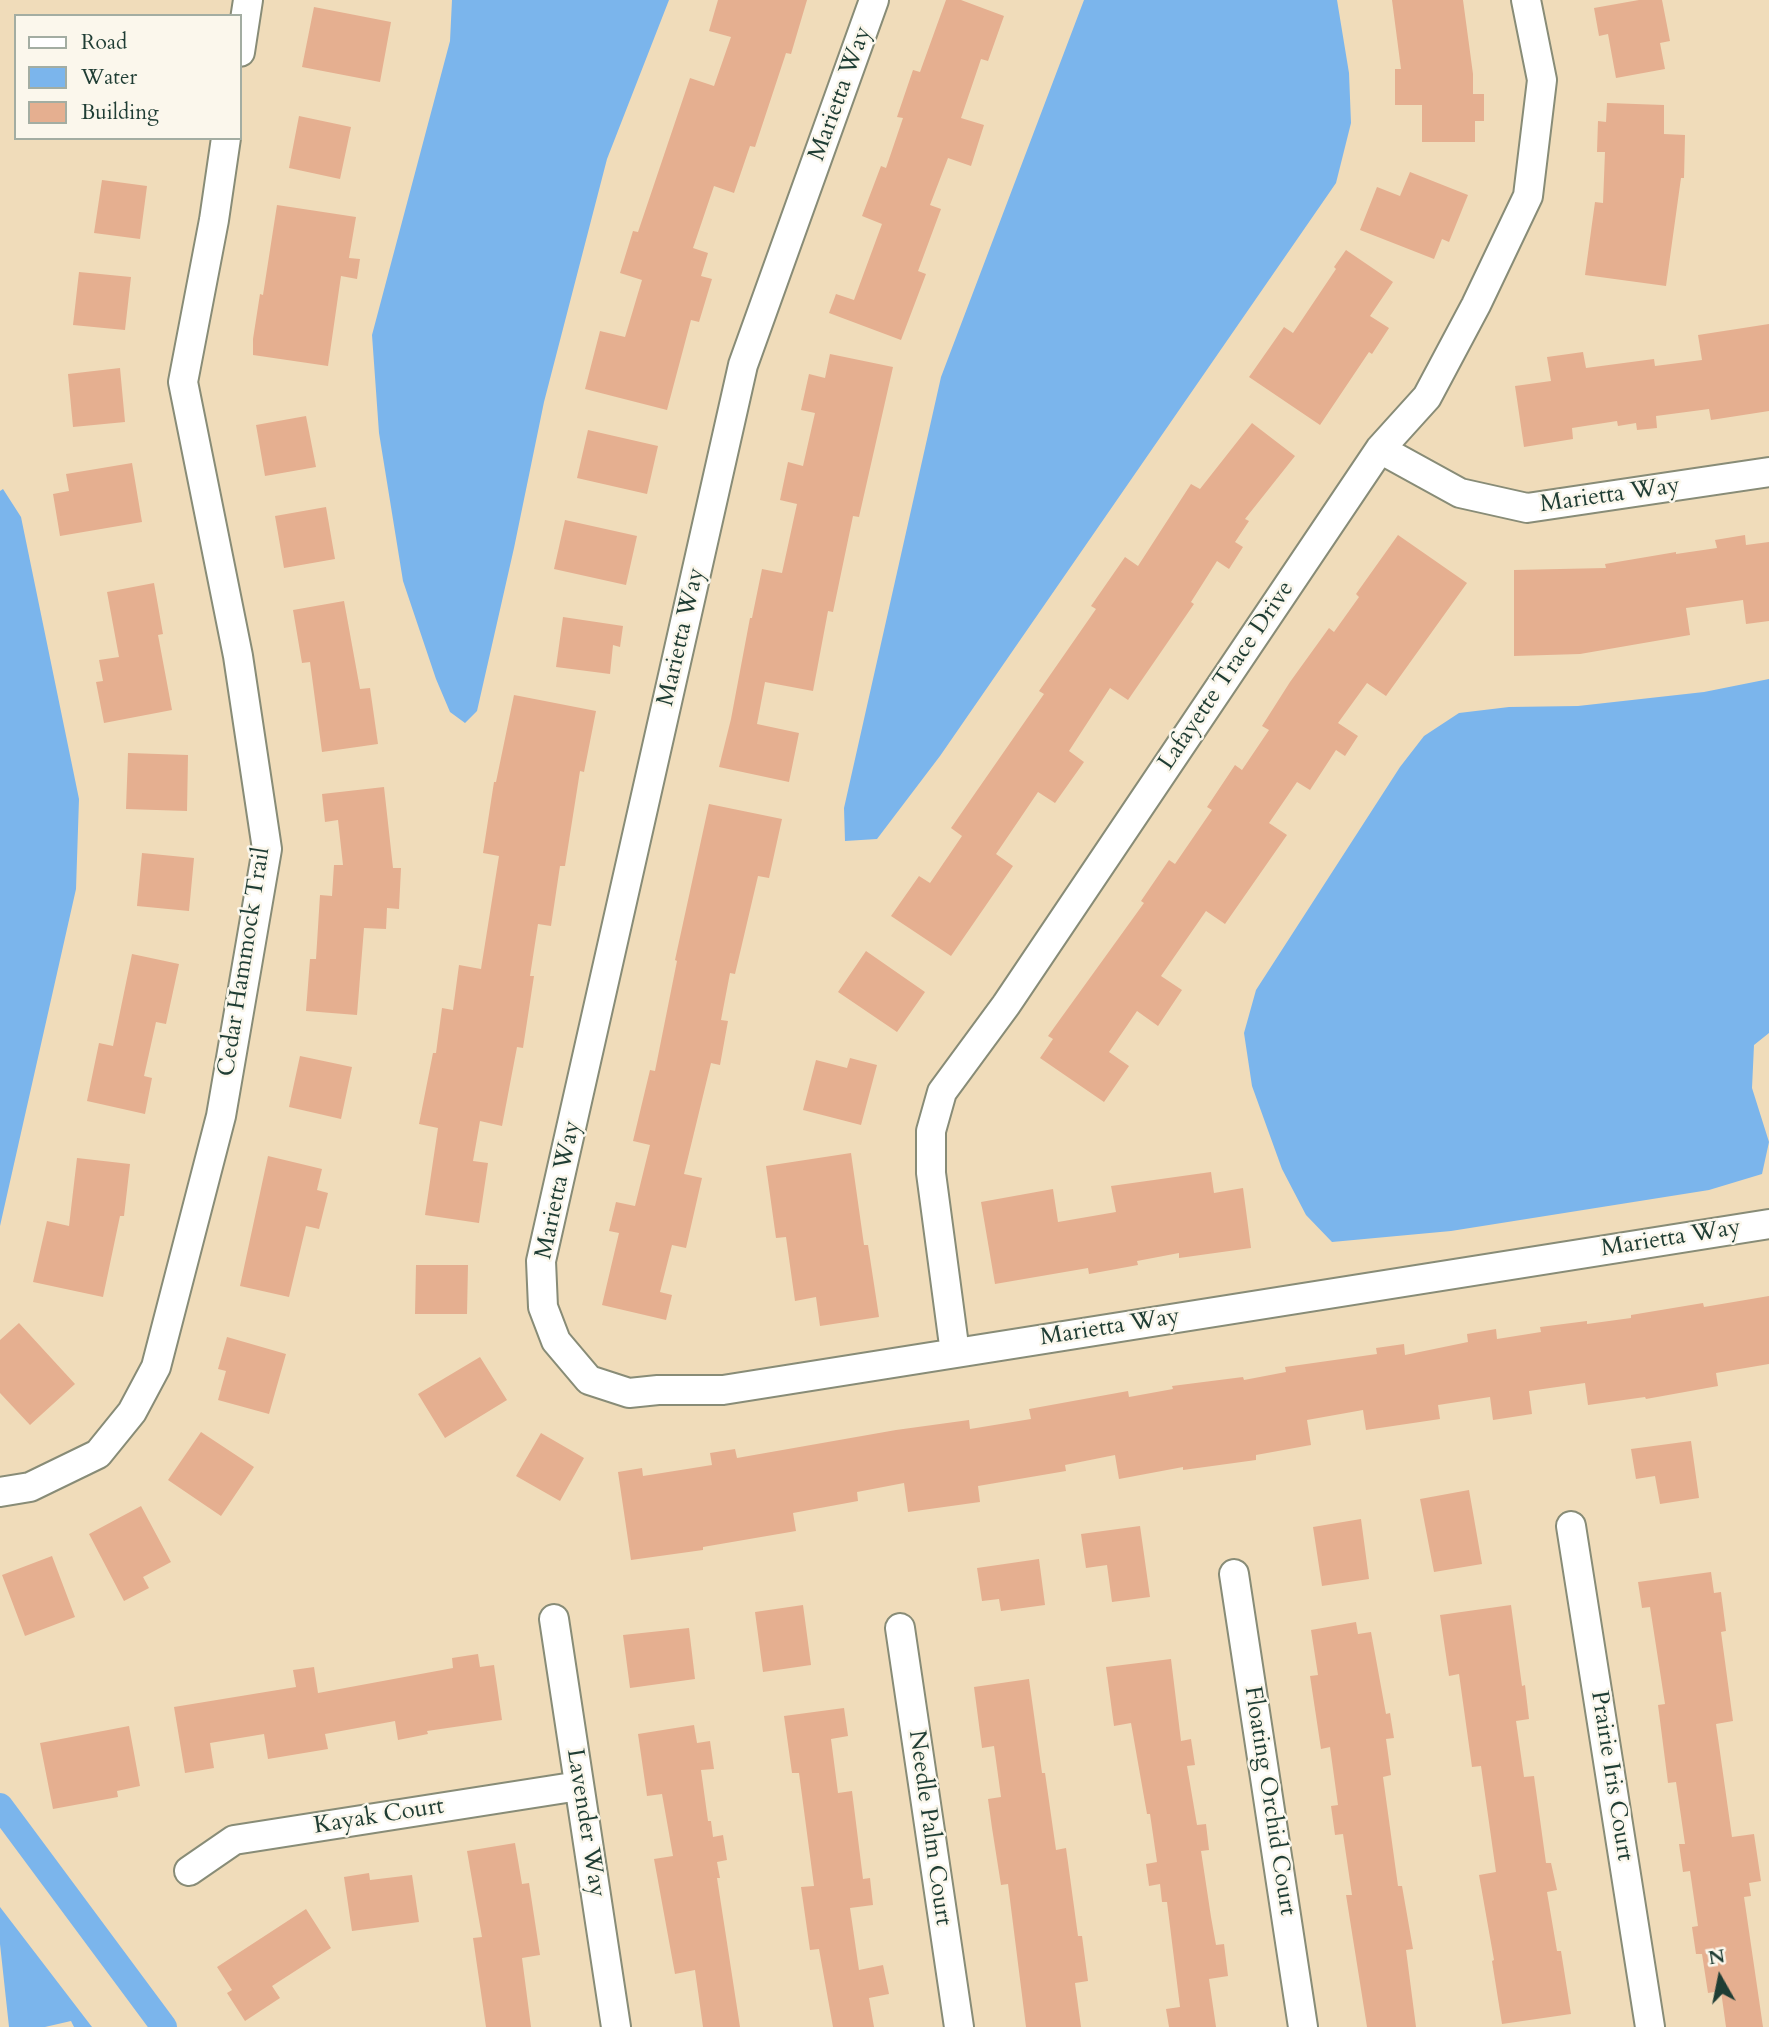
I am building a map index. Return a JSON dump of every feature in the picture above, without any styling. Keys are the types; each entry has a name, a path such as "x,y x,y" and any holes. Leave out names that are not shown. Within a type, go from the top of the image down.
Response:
{"street":[{"path":"242,39 248,0"},
{"name":"Marietta Way","path":"874,0 743,365 541,1261 543,1307 556,1341 589,1380 629,1393 723,1390 1769,1224"},
{"name":"Lafayette Trace Drive","path":"955,1353 932,1173 931,1131 942,1092 1014,993 1380,449 1427,397 1528,196 1542,80 1526,0"},
{"name":"Cedar Hammock Trail","path":"0,1492 30,1487 98,1454 132,1412 156,1367 221,1116 267,849 238,656 183,383 214,220 226,140"},
{"name":"Marietta Way","path":"1380,449 1460,493 1527,508 1769,472"},
{"name":"Prairie Iris Court","path":"1571,1526 1650,2027"},
{"name":"Floating Orchid Court","path":"1234,1574 1303,2027"},
{"name":"Lavender Way","path":"554,1619 616,2027"},
{"name":"Needle Palm Court","path":"900,1628 959,2027"},
{"name":"Kayak Court","path":"188,1871 234,1840 579,1786"}],"water":[{"path":"452,0 669,0 607,159 544,402 477,711 465,723 450,712 403,581 379,433 372,335 450,41"},
{"path":"1084,0 1337,0 1349,73 1351,123 1336,183 940,756 877,839 845,841 844,808 941,377"},
{"path":"3,489 21,517 79,799 76,889 0,1226 0,491"},
{"path":"1769,679 1769,1033 1754,1045 1752,1088 1769,1142 1762,1174 1709,1190 1451,1231 1332,1242 1306,1215 1282,1169 1252,1086 1244,1033 1256,990 1400,767 1424,736 1459,713 1509,707 1578,706 1704,692"},
{"path":"0,1907 92,2027 74,2027 71,2021 45,2027 9,2027 0,1944"}],"building":[{"path":"718,0 807,0 791,54 786,53 755,147 750,146 734,193 714,186 693,248 708,253 701,276 712,279 699,322 691,320 667,410 585,389 600,331 625,337 642,280 620,273 633,231 638,232 690,78 714,86 731,37 709,31"},
{"path":"946,0 961,0 1004,16 988,61 981,59 961,118 984,125 971,166 948,158 930,205 941,209 918,271 926,274 901,340 829,313 836,294 854,300 882,224 862,216 881,166 886,168 903,118 897,117 913,70 920,72"},
{"path":"1392,0 1463,0 1473,74 1473,94 1484,94 1484,121 1475,121 1475,142 1422,142 1422,105 1395,105 1395,69 1401,69"},
{"path":"1639,0 1662,0 1670,41 1660,43 1665,69 1616,78 1608,34 1599,36 1594,8"},
{"path":"314,7 391,22 380,82 302,67"},
{"path":"1607,103 1664,105 1664,134 1685,135 1684,178 1681,178 1666,286 1585,275 1595,202 1603,203 1605,152 1597,152 1598,121 1606,122"},
{"path":"299,116 351,127 340,179 289,168"},
{"path":"1410,172 1468,195 1449,242 1442,239 1434,259 1360,230 1377,187 1400,196"},
{"path":"102,180 147,186 140,239 94,233"},
{"path":"277,205 356,217 349,258 360,259 357,279 341,276 328,366 253,355 260,294 263,295"},
{"path":"1346,250 1393,282 1370,316 1389,328 1372,354 1369,352 1320,425 1249,377 1284,327 1293,333"},
{"path":"79,272 131,277 125,330 73,325"},
{"path":"1769,324 1769,411 1711,420 1709,409 1656,416 1657,428 1637,430 1636,423 1618,426 1617,421 1572,428 1573,439 1524,447 1515,386 1551,381 1547,357 1583,352 1586,368 1654,359 1655,366 1702,360 1698,335"},
{"path":"830,354 893,367 859,517 853,516 833,612 828,611 813,691 765,682 757,724 799,733 789,782 719,767 762,569 782,573 797,504 780,500 788,462 803,466 815,413 801,410 809,374 825,378"},
{"path":"120,368 125,422 73,427 68,374"},
{"path":"306,416 316,467 265,476 256,425"},
{"path":"1252,423 1295,456 1245,519 1249,521 1235,542 1243,547 1229,569 1217,561 1191,602 1194,604 1128,700 1110,688 1069,751 1084,762 1055,803 1038,792 996,854 1013,866 951,956 891,916 919,876 930,883 962,836 951,828 1044,694 1039,691 1096,609 1091,606 1125,557 1138,566 1191,484 1200,489"},
{"path":"588,430 658,446 647,494 577,478"},
{"path":"132,463 142,522 60,536 53,494 69,491 66,474"},
{"path":"326,507 335,559 284,568 275,516"},
{"path":"565,520 637,536 626,585 554,569"},
{"path":"1398,535 1467,583 1386,696 1367,683 1338,723 1358,736 1345,756 1336,750 1310,790 1297,782 1269,823 1287,835 1225,924 1206,911 1161,976 1182,990 1158,1026 1137,1011 1109,1052 1129,1066 1104,1102 1040,1058 1053,1039 1048,1036 1144,903 1141,901 1169,860 1175,864 1212,810 1207,807 1235,765 1242,770 1269,730 1262,726 1290,682 1329,628 1334,632 1359,597 1356,594"},
{"path":"1745,535 1746,545 1769,542 1769,621 1746,624 1743,600 1686,608 1690,635 1580,654 1514,656 1514,570 1606,568 1605,564 1717,548 1715,540"},
{"path":"154,583 163,634 158,635 172,710 104,723 96,682 103,681 99,660 119,657 107,592"},
{"path":"344,601 360,689 370,688 378,744 322,752 310,662 302,663 293,610"},
{"path":"563,617 623,626 620,647 613,645 610,674 556,667"},
{"path":"514,695 596,711 584,772 580,771 565,866 560,866 551,926 538,924 530,976 534,976 523,1048 517,1047 502,1126 480,1121 473,1161 488,1163 479,1223 425,1215 438,1128 419,1124 433,1053 436,1053 442,1008 453,1010 459,965 481,969 499,856 483,853 494,782"},
{"path":"128,753 188,755 187,811 126,809"},
{"path":"384,787 393,868 401,868 399,909 387,908 386,929 364,928 357,1015 306,1011 310,959 316,959 320,895 332,896 334,865 343,865 338,820 325,822 322,794"},
{"path":"709,804 782,819 769,878 758,876 735,974 730,973 721,1020 728,1021 720,1065 711,1063 684,1174 702,1178 686,1248 672,1245 660,1292 672,1295 666,1320 602,1305 619,1233 609,1231 616,1202 635,1206 650,1145 633,1141 650,1070 655,1071 677,961 675,960"},
{"path":"142,853 194,858 189,911 137,906"},
{"path":"866,951 925,992 897,1032 838,992"},
{"path":"132,954 179,964 166,1024 156,1022 144,1076 152,1078 145,1114 87,1101 99,1043 113,1046"},
{"path":"300,1056 352,1067 341,1119 289,1107"},
{"path":"850,1058 877,1065 861,1125 803,1110 816,1060 847,1068"},
{"path":"851,1153 864,1245 868,1245 879,1317 820,1326 816,1297 795,1301 786,1237 776,1238 766,1166"},
{"path":"268,1156 322,1169 317,1190 328,1193 319,1229 306,1226 289,1297 240,1286"},
{"path":"77,1158 130,1164 124,1216 120,1216 103,1297 33,1282 47,1221 69,1226"},
{"path":"1211,1172 1214,1193 1243,1188 1251,1248 1179,1258 1179,1253 1137,1261 1138,1265 1089,1274 1088,1268 995,1284 981,1202 1053,1189 1058,1222 1116,1212 1111,1186"},
{"path":"416,1265 468,1265 467,1314 415,1314"},
{"path":"1769,1296 1769,1364 1716,1373 1718,1386 1646,1399 1588,1405 1585,1383 1529,1391 1532,1414 1493,1420 1490,1397 1438,1405 1440,1419 1366,1430 1363,1410 1307,1420 1311,1445 1256,1455 1256,1460 1183,1470 1183,1467 1119,1479 1115,1455 1065,1465 1066,1471 978,1486 980,1502 908,1512 904,1483 857,1492 858,1501 793,1513 796,1531 703,1547 703,1550 631,1560 618,1472 642,1468 643,1476 712,1465 710,1453 735,1449 737,1458 969,1420 970,1429 1031,1419 1029,1409 1128,1391 1129,1397 1173,1389 1172,1386 1243,1377 1244,1380 1286,1372 1285,1367 1377,1354 1376,1348 1404,1344 1405,1355 1468,1342 1467,1334 1496,1329 1497,1339 1541,1332 1540,1327 1587,1321 1587,1324 1703,1303 1704,1307"},
{"path":"19,1323 75,1384 30,1425 0,1393 0,1340"},
{"path":"227,1337 286,1354 269,1414 218,1400 226,1371 218,1369"},
{"path":"480,1357 507,1400 445,1438 418,1394"},
{"path":"201,1432 254,1467 221,1516 168,1480"},
{"path":"541,1433 584,1458 560,1501 516,1476"},
{"path":"1691,1441 1699,1498 1660,1504 1655,1476 1636,1479 1631,1449"},
{"path":"1469,1490 1482,1564 1434,1572 1420,1499"},
{"path":"141,1506 171,1562 143,1577 149,1588 124,1601 89,1534"},
{"path":"1361,1519 1369,1579 1322,1586 1313,1527"},
{"path":"1140,1526 1150,1597 1112,1602 1107,1565 1086,1568 1081,1534"},
{"path":"52,1556 75,1617 25,1636 2,1575"},
{"path":"1039,1559 1045,1605 1001,1611 999,1599 982,1601 977,1568"},
{"path":"1711,1572 1714,1593 1721,1592 1726,1631 1721,1632 1733,1721 1716,1724 1732,1837 1754,1834 1761,1881 1749,1883 1751,1896 1744,1897 1763,2027 1726,2027 1721,1991 1708,1993 1702,1954 1696,1954 1692,1927 1698,1926 1690,1871 1683,1872 1679,1844 1685,1844 1676,1782 1668,1783 1658,1705 1665,1704 1650,1607 1642,1608 1638,1582"},
{"path":"803,1605 811,1665 763,1672 755,1612"},
{"path":"1511,1605 1529,1719 1516,1721 1524,1777 1534,1776 1546,1863 1551,1863 1557,1890 1547,1892 1557,1951 1561,1951 1571,2014 1502,2024 1479,1875 1496,1872 1481,1766 1472,1767 1459,1674 1449,1676 1440,1615"},
{"path":"1356,1622 1358,1634 1371,1632 1386,1714 1390,1713 1394,1738 1386,1739 1391,1775 1383,1777 1398,1886 1402,1886 1413,1949 1406,1950 1416,2027 1367,2027 1346,1895 1352,1895 1343,1834 1335,1835 1331,1806 1338,1805 1330,1747 1321,1749 1310,1676 1318,1675 1311,1630"},
{"path":"689,1628 695,1679 630,1688 623,1635"},
{"path":"478,1654 480,1667 494,1665 502,1720 427,1731 428,1734 398,1740 395,1721 325,1734 328,1749 268,1759 264,1734 210,1743 214,1768 185,1773 174,1707 296,1687 293,1670 314,1667 318,1693 453,1668 452,1658"},
{"path":"1171,1659 1181,1741 1191,1739 1195,1765 1187,1766 1197,1825 1206,1824 1209,1850 1201,1851 1216,1945 1224,1944 1228,1976 1209,1979 1216,2027 1169,2027 1166,2009 1180,2007 1167,1902 1162,1902 1160,1884 1149,1886 1146,1864 1157,1862 1150,1814 1147,1814 1131,1723 1114,1726 1106,1667"},
{"path":"1029,1679 1056,1850 1066,1848 1078,1936 1082,1936 1088,1981 1075,1983 1081,2027 1026,2027 1008,1884 1001,1885 992,1828 988,1799 1001,1797 994,1746 982,1748 974,1687"},
{"path":"844,1708 848,1736 831,1739 838,1793 852,1791 863,1879 870,1878 873,1905 850,1908 859,1970 883,1965 889,1994 869,1998 874,2027 833,2027 819,1949 810,1950 801,1887 814,1886 799,1773 792,1773 784,1716"},
{"path":"694,1725 697,1743 710,1741 714,1769 701,1770 708,1821 711,1821 713,1837 723,1835 727,1860 717,1862 720,1878 717,1878 740,2027 703,2027 695,1970 675,1974 654,1859 673,1856 662,1794 647,1796 638,1734"},
{"path":"129,1726 140,1786 117,1791 118,1797 53,1809 40,1743"},
{"path":"515,1843 522,1884 529,1883 540,1955 522,1958 531,2027 486,2027 473,1938 482,1937 467,1851"},
{"path":"369,1873 370,1880 412,1875 419,1922 352,1931 344,1877"},
{"path":"306,1909 331,1948 272,1986 280,1998 245,2021 227,1993 232,1990 217,1967"}],"waterway":[{"path":"0,1806 164,2027"}]}
